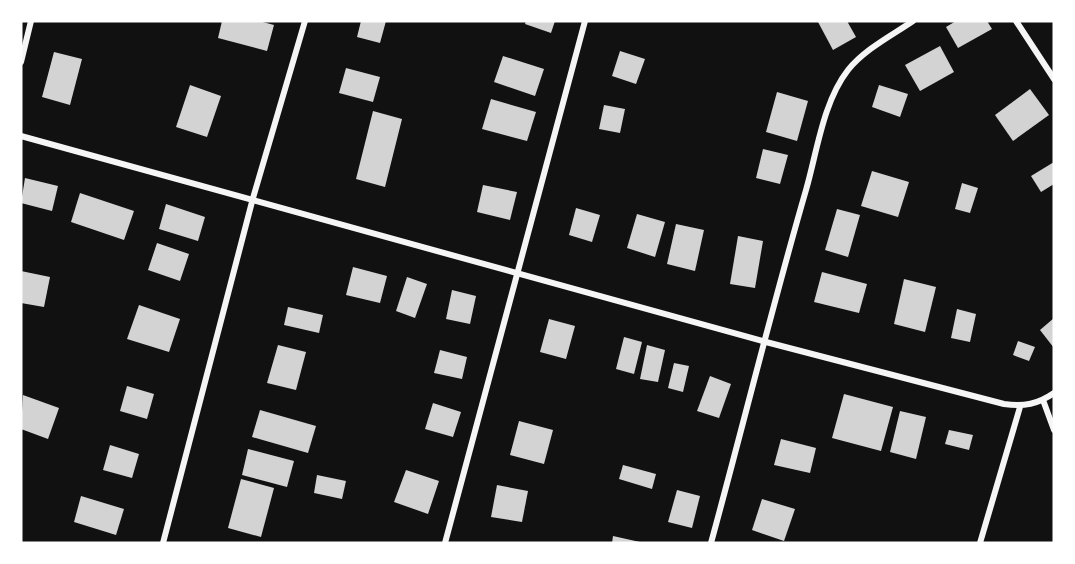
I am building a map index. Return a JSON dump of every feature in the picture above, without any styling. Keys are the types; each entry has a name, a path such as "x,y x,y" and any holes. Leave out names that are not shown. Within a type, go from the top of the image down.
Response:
{"street":[{"path":"21,62 31,21"},
{"path":"163,543 253,198 305,21"},
{"path":"445,543 585,21"},
{"path":"711,543 766,342 779,283 831,105 847,71 864,53 913,21"},
{"path":"1016,21 1054,80"},
{"path":"21,136 253,198 766,342 1020,407 1042,400 1054,393"},
{"path":"1042,400 1054,430"},
{"path":"980,543 1020,407"}],"building":[{"path":"222,21 259,21 274,25 267,51 218,38"},
{"path":"361,21 386,21 380,43 357,37"},
{"path":"526,21 555,21 551,33 525,24"},
{"path":"847,21 856,37 833,50 818,22"},
{"path":"956,21 987,21 992,29 958,48 946,27"},
{"path":"940,46 954,72 920,91 905,65"},
{"path":"620,51 645,59 636,84 612,76"},
{"path":"54,52 82,59 70,105 42,97"},
{"path":"503,56 544,69 535,96 494,82"},
{"path":"346,68 380,77 373,102 339,93"},
{"path":"190,85 221,96 207,137 176,127"},
{"path":"879,85 908,94 900,117 872,107"},
{"path":"1030,89 1049,115 1013,141 995,115"},
{"path":"777,92 808,101 797,141 766,132"},
{"path":"491,99 536,112 527,141 482,129"},
{"path":"604,105 625,109 620,133 599,129"},
{"path":"373,111 402,119 385,187 356,179"},
{"path":"763,149 788,155 780,184 756,178"},
{"path":"1054,162 1054,184 1041,192 1031,176"},
{"path":"872,171 909,182 898,217 861,206"},
{"path":"25,178 58,186 52,211 21,203"},
{"path":"962,183 978,188 970,213 955,209"},
{"path":"483,185 517,192 510,220 477,212"},
{"path":"80,193 134,211 124,240 71,222"},
{"path":"166,204 205,217 198,241 159,229"},
{"path":"576,208 600,215 592,242 569,235"},
{"path":"837,209 860,215 848,257 825,250"},
{"path":"637,214 665,222 655,257 627,248"},
{"path":"676,224 704,230 695,271 667,264"},
{"path":"738,236 763,241 755,288 730,284"},
{"path":"157,243 189,254 180,281 148,270"},
{"path":"353,267 387,276 380,303 346,295"},
{"path":"21,271 50,277 44,307 21,303"},
{"path":"822,272 867,284 859,313 814,302"},
{"path":"407,277 427,284 415,318 396,311"},
{"path":"904,279 936,287 925,332 894,324"},
{"path":"452,290 476,296 470,324 446,319"},
{"path":"139,305 180,319 169,352 127,339"},
{"path":"288,307 323,315 319,333 284,325"},
{"path":"957,309 976,314 970,342 951,338"},
{"path":"1054,318 1054,348 1040,330"},
{"path":"549,319 575,326 566,359 540,352"},
{"path":"624,337 642,342 634,374 616,369"},
{"path":"1018,341 1035,347 1029,361 1013,355"},
{"path":"278,345 306,352 296,390 267,383"},
{"path":"647,345 665,350 658,382 640,379"},
{"path":"440,350 467,357 462,379 434,373"},
{"path":"674,363 689,366 683,392 668,388"},
{"path":"710,376 731,384 719,418 697,411"},
{"path":"127,386 154,394 147,419 120,411"},
{"path":"844,394 893,407 881,451 832,438"},
{"path":"23,395 59,408 48,439 21,429"},
{"path":"433,403 461,412 453,437 425,429"},
{"path":"260,410 316,426 308,453 252,437"},
{"path":"900,411 926,417 916,459 890,452"},
{"path":"519,421 553,430 544,464 510,455"},
{"path":"949,430 973,435 969,450 945,444"},
{"path":"781,439 816,448 810,473 774,465"},
{"path":"110,445 139,454 132,478 103,470"},
{"path":"248,449 294,461 287,487 242,475"},
{"path":"623,465 656,474 652,489 619,479"},
{"path":"406,470 439,481 428,514 394,502"},
{"path":"317,475 346,481 342,499 314,493"},
{"path":"241,479 274,488 261,537 228,528"},
{"path":"497,485 528,491 522,522 491,517"},
{"path":"677,490 700,496 692,528 668,522"},
{"path":"81,496 124,509 116,535 74,522"},
{"path":"762,499 795,509 784,541 752,530"},
{"path":"613,536 640,542 612,543"}]}
